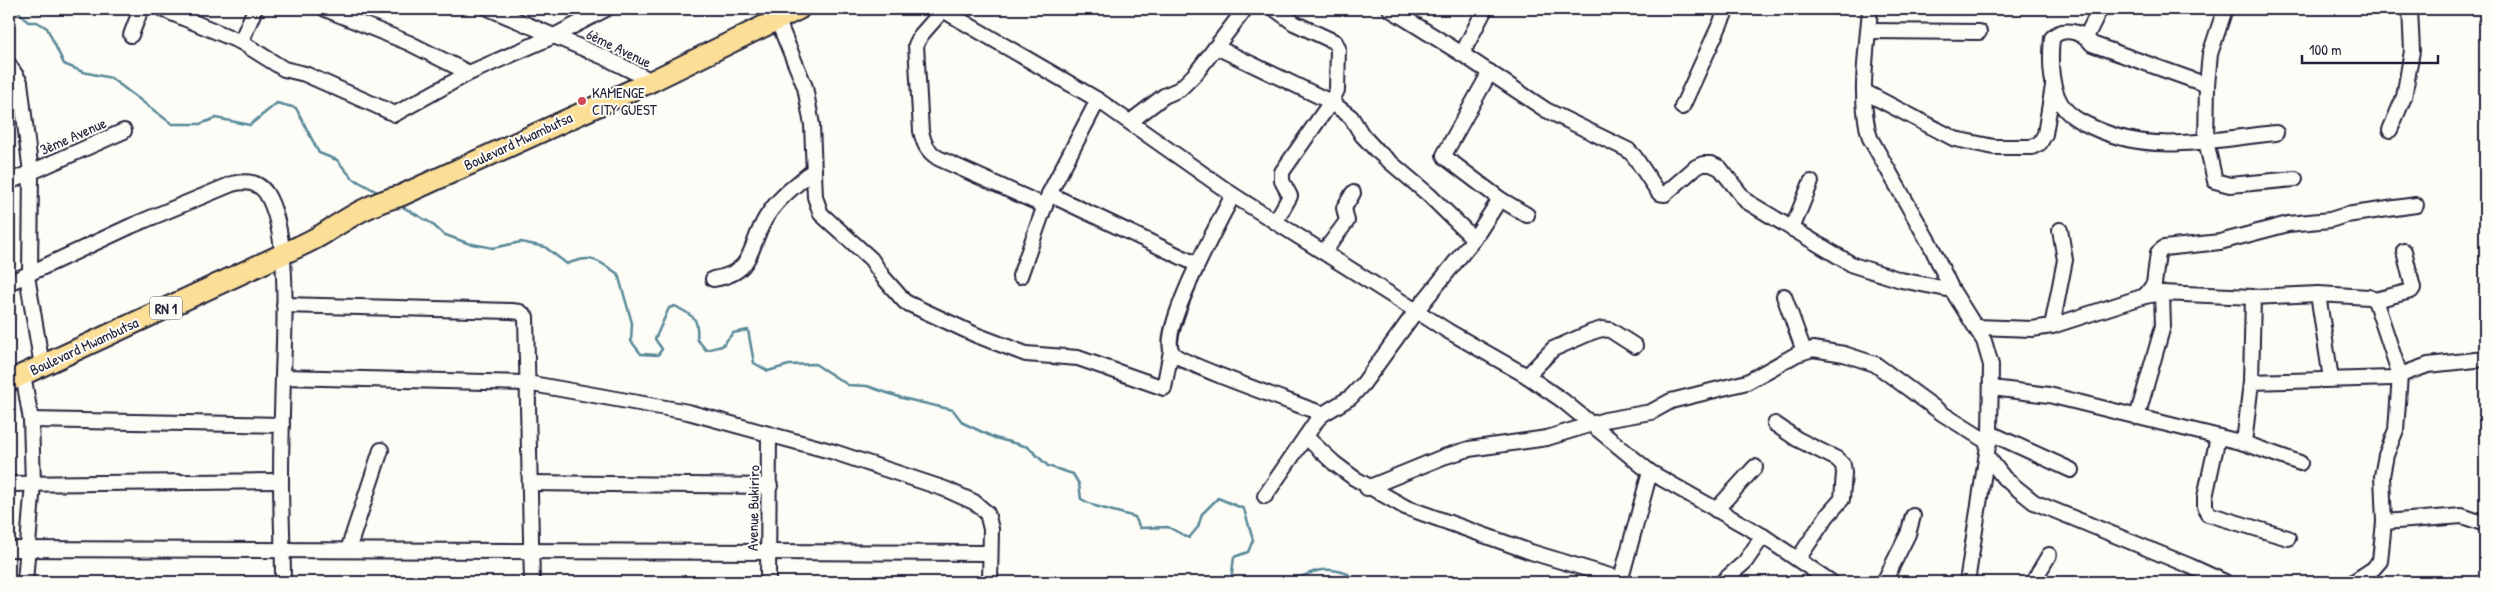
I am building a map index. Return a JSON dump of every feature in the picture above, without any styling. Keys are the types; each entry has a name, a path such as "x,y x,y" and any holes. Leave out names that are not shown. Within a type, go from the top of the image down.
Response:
{"highway":[{"name":"Boulevard Mwambutsa","path":"16,378 322,235 363,220 400,196 652,81 799,9"}],"street":[{"path":"131,36 142,9"},
{"path":"162,9 241,42 284,69 305,74 392,114 399,113 436,89 554,36 606,9"},
{"path":"241,42 255,9"},
{"path":"325,9 409,43 469,73"},
{"name":"6ème Avenue","path":"490,9 652,81"},
{"path":"1196,264 1047,200 938,158 929,152 924,144 921,131 916,45 921,35 942,9 1098,100 1276,222 1416,311 1527,376 1592,424 1650,472 1762,536 1831,582"},
{"path":"1130,122 1164,96 1180,89 1196,73 1245,9"},
{"path":"1275,9 1294,22 1337,44 1337,90 1332,102 1282,172 1282,181 1290,196 1276,222"},
{"path":"1390,9 1546,110 1628,150 1660,193 1665,194 1696,167 1711,164 1720,168 1746,201 1853,265 1901,280 1952,290"},
{"path":"1462,54 1485,9"},
{"path":"1682,107 1727,9"},
{"path":"1870,9 1865,92 1867,127 1870,138 1931,246 1952,290 1984,341 1991,365 1992,388 1989,444 1967,582"},
{"path":"2086,36 2100,9"},
{"path":"2225,9 2210,54 2207,85 2206,141 2214,178 2218,184 2230,185 2295,179"},
{"path":"2390,130 2404,97 2412,51 2410,9"},
{"path":"777,19 806,87 812,125 815,197 820,214 871,259 883,277 905,302 976,335 1026,354 1078,358 1164,388 1171,351 1170,342 1175,323 1196,264 1233,194"},
{"path":"1868,31 1979,32"},
{"path":"1865,92 1955,139 1994,147 2032,147 2040,143 2045,134 2053,86 2052,38 2056,34 2077,32 2086,36 2092,44 2099,48 2207,85"},
{"path":"1216,47 1332,102 1351,118 1376,150 1429,195 1474,239"},
{"path":"9,65 20,82 31,173 28,274 42,366"},
{"path":"1490,72 1444,155 1500,199 1527,215"},
{"path":"2053,86 2060,103 2073,118 2100,131 2143,144 2174,144 2276,133"},
{"path":"1020,276 1047,200 1098,100"},
{"name":"3ème Avenue","path":"9,182 124,131"},
{"path":"714,279 735,274 744,265 766,218 775,204 786,192 814,170"},
{"path":"9,283 131,226 232,184 242,182 256,184 266,194 277,222 284,305 281,481 283,582"},
{"path":"1792,229 1811,182"},
{"path":"1324,252 1347,221 1344,208 1353,193"},
{"path":"1265,496 1323,414 1351,397 1363,384 1416,311 1474,239 1500,199"},
{"path":"2145,296 2154,284 2158,253 2164,248 2220,242 2288,224 2330,220 2346,215 2416,205"},
{"path":"2052,326 2066,260 2060,230"},
{"path":"1976,327 2032,329 2052,326 2145,296 2162,293 2253,297 2318,294 2369,297 2375,300 2411,291 2414,288 2404,251"},
{"path":"2137,417 2163,326 2162,293"},
{"path":"2318,294 2331,379"},
{"path":"1784,296 1804,351"},
{"path":"2244,443 2251,382 2253,297"},
{"path":"2353,582 2379,564 2384,522 2382,476 2386,455 2396,430 2400,375 2375,300"},
{"path":"284,305 520,312 526,317 528,323 532,582"},
{"path":"1527,376 1552,349 1602,329 1610,330 1635,346"},
{"path":"1171,351 1176,357 1323,414"},
{"path":"1367,488 1443,457 1469,449 1548,438 1592,424 1651,412 1671,400 1747,382 1804,351 1826,351 1875,364 1943,414 1989,444 2071,470"},
{"path":"2251,382 2379,379 2400,375 2428,365 2485,360"},
{"path":"283,377 528,383 688,412 769,434 945,489 974,502 987,513 991,529 990,582"},
{"path":"16,378 31,420 33,483 26,549 25,582"},
{"path":"1992,388 2041,394 2244,443 2300,463"},
{"path":"31,420 282,425"},
{"path":"1775,424 1797,439 1837,458 1844,473 1842,499 1827,516 1798,560"},
{"name":"Avenue Bukiriro","path":"768,582 769,434"},
{"path":"1306,437 1334,464 1367,488 1404,507 1620,581 1650,472"},
{"path":"2218,437 2204,506 2208,514 2288,538"},
{"path":"1989,444 2004,478 2034,502 2225,582"},
{"path":"348,550 381,450"},
{"path":"1716,510 1755,467"},
{"path":"9,484 281,481"},
{"path":"531,484 770,486"},
{"path":"1884,582 1908,534 1913,516"},
{"path":"2384,522 2462,516 2485,524"},
{"path":"1722,582 1745,562 1762,536"},
{"path":"9,549 990,553"},
{"path":"2033,582 2049,555"}],"waterway":[{"path":"16,9 28,22 37,22 47,28 64,64 83,72 111,78 172,124 200,124 216,118 250,125 277,103 296,108 319,153 337,160 352,178 379,193"},
{"path":"399,205 431,223 443,234 467,243 493,248 521,242 545,247 567,264 589,259 605,265 618,274 632,323 631,341 641,354 658,355 662,349 655,339 669,308 675,306 694,318 697,326 697,339 706,350 722,346 733,333 748,330 754,363 768,371 789,365 815,364 848,385 867,386 902,398 953,410 963,423 995,438 1028,447 1048,466 1073,474 1079,484 1081,499 1095,506 1135,517 1140,528 1168,527 1189,538 1198,527 1202,514 1218,498 1244,509 1253,540 1248,552 1234,557 1231,581 1234,582"},
{"path":"1290,582 1318,570 1332,570 1348,574 1353,582"}],"place":[{"name":"KAMENGE CITY GUEST","path":"582,101"}]}
